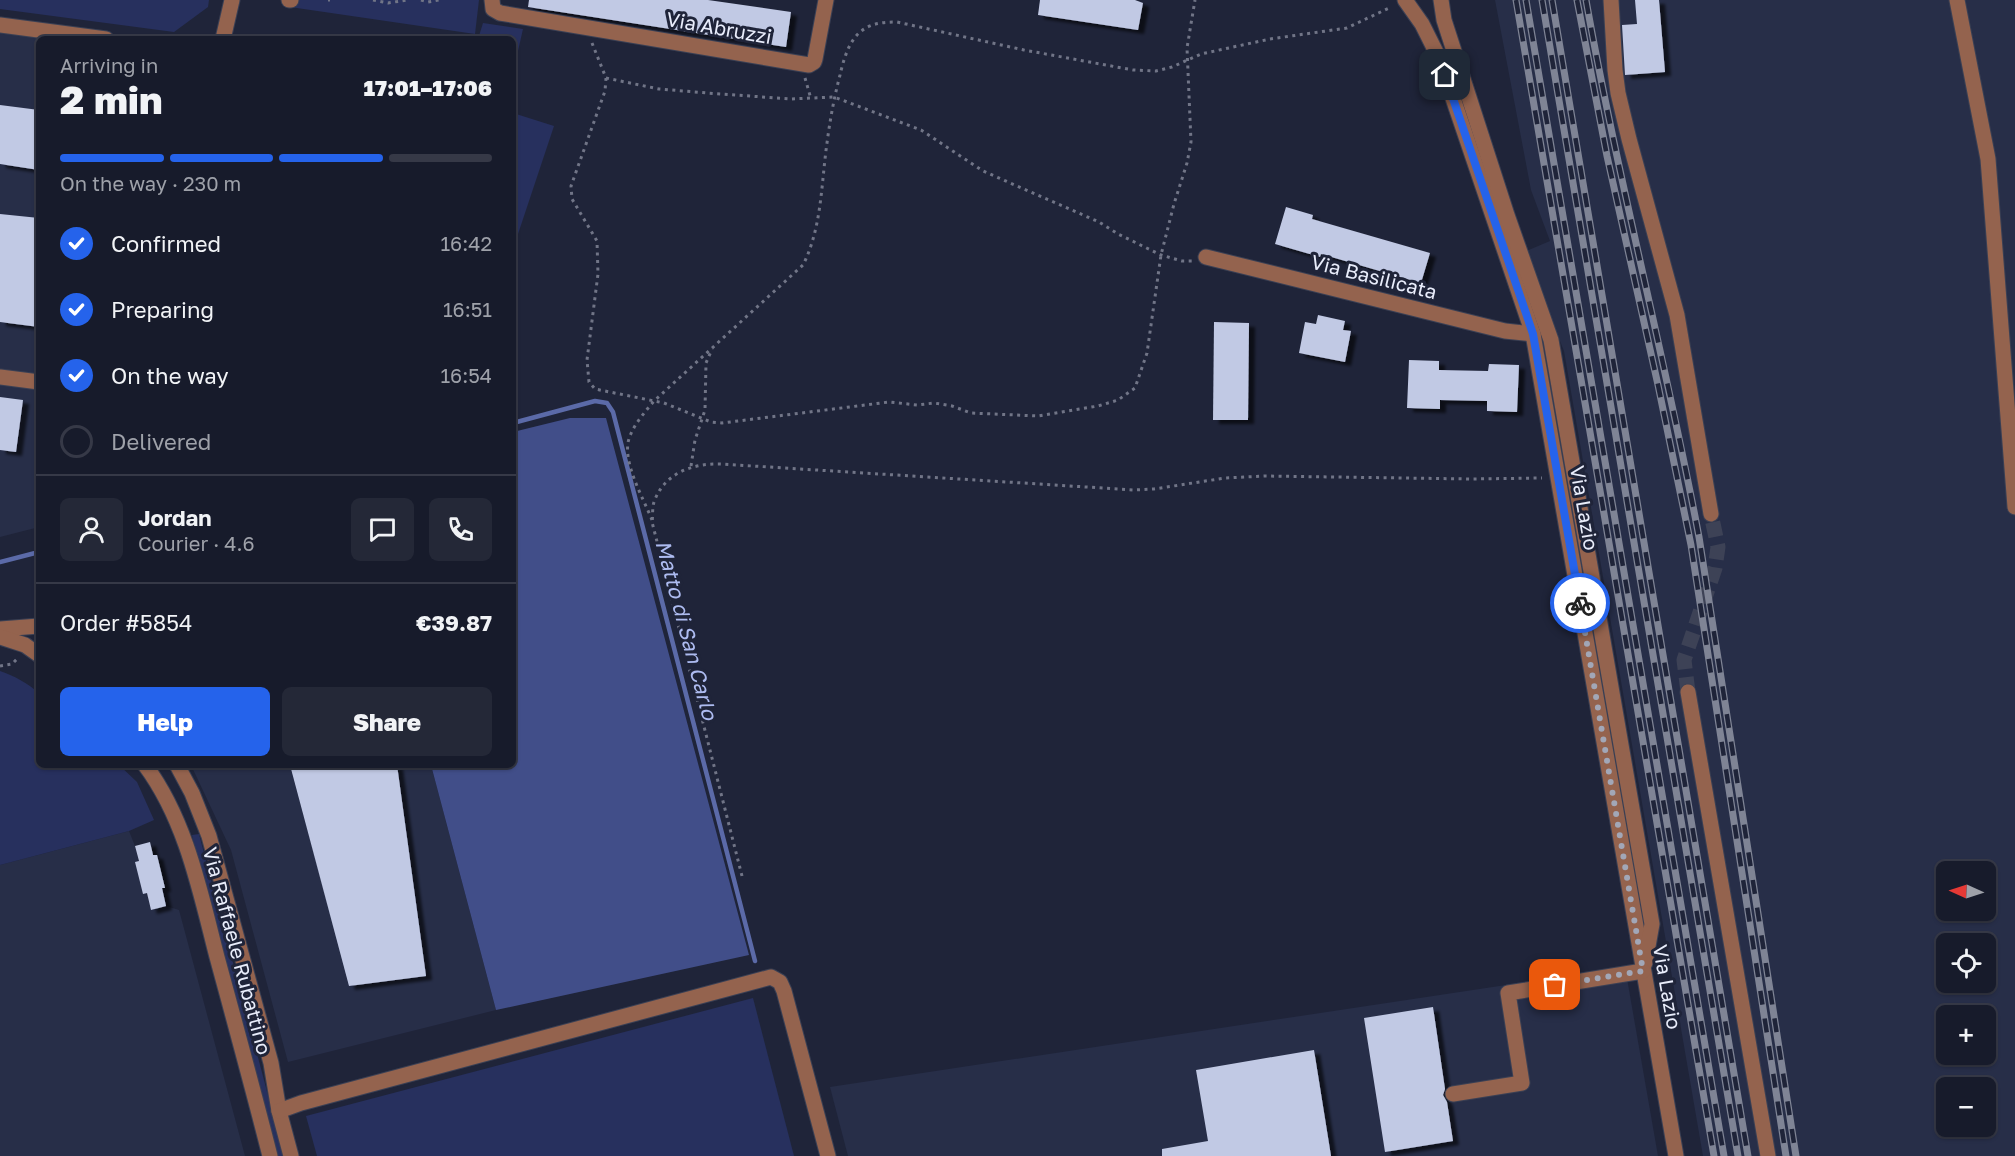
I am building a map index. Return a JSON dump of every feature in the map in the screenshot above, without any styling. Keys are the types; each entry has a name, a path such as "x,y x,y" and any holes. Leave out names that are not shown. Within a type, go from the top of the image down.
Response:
{"street":[{"path":"224,36 232,0"},
{"name":"Via Abruzzi","path":"492,0 493,9 500,13 805,64"},
{"path":"805,64 814,62 826,0"},
{"path":"1441,0 1444,20 1503,204 1551,340 1652,924 1643,971 1508,993 1522,1083 1453,1094"},
{"path":"1611,0 1618,93 1677,315 1711,514"},
{"path":"1957,0 1988,159 2015,507"},
{"name":"Via Lazio","path":"1400,2 1422,24 1440,60 1533,334 1676,1156"},
{"path":"0,25 83,36"},
{"name":"Via Basilicata","path":"1206,257 1505,331 1533,334"},
{"path":"0,377 36,381"},
{"path":"0,628 36,626"},
{"path":"0,637 25,645 36,653"},
{"path":"1688,692 1768,1156"},
{"name":"Via Raffaele Rubattino","path":"147,768 166,798 182,831 270,1156"},
{"name":"Via Raffaele Rubattino","path":"179,768 192,793 209,836 271,1063 279,1111 291,1156"},
{"path":"279,1111 440,1065 771,977 780,982 784,991 828,1156"}],"path":[{"path":"373,0 388,3 407,0"},
{"path":"421,0 428,2 440,0"},
{"path":"586,27 606,78 605,91 571,186 572,199 597,241 598,274 587,360 589,382 595,389 654,401 711,422 732,423 889,402 917,405 934,403 952,406 970,414 1038,416 1098,406 1118,400 1135,388 1147,353 1161,255 1191,142 1187,60 1195,0"},
{"path":"742,876 652,522 634,477 627,447 640,418 654,401 803,265 811,248 819,215 834,97 844,60 856,35 868,27 884,22 897,22 1024,50 1133,70 1156,71 1201,54 1347,27 1400,2"},
{"path":"805,64 806,86 811,99"},
{"path":"606,78 659,89 811,99 834,97 921,130 984,171 1099,222 1161,255 1182,261 1193,261 1206,257"},
{"path":"691,466 695,440 705,410 706,363 712,348"},
{"path":"652,522 654,503 661,489 675,475 691,466 721,464 1134,490 1225,478 1265,476 1558,478"},
{"path":"0,666 16,661"}],"shaded area":[{"path":"0,0 209,0 208,7 174,32 0,9"},
{"path":"292,0 479,0 475,34 290,7"},
{"path":"1495,0 2015,0 2015,1156 1703,1156 1564,351 1524,252 1550,241 1531,190"},
{"path":"483,23 523,29 518,51 516,51 516,36 479,36"},
{"path":"0,26 75,36 36,36 36,528 0,537"},
{"path":"516,114 554,126 516,240"},
{"path":"570,418 606,418 749,955 496,1010 432,768 516,768 516,431"},
{"path":"0,671 21,680 36,691 36,768 122,768 137,782 154,820 129,831 0,865"},
{"path":"192,768 432,768 496,1010 288,1062 231,850"},
{"path":"129,831 151,910 166,906 179,910 245,1156 0,1156 0,865"},
{"path":"199,834 284,1156 276,1156 193,840 192,835"},
{"path":"1625,967 1658,1156 848,1156 830,1087"},
{"path":"753,998 794,1156 317,1156 306,1116"}],"building":[{"path":"529,0 708,0 791,12 786,47 528,7"},
{"path":"1040,0 1135,0 1143,3 1138,30 1038,15"},
{"path":"1635,0 1659,0 1665,72 1625,75 1622,25 1637,24"},
{"path":"0,105 36,110 36,170 0,164"},
{"path":"1286,207 1313,215 1312,219 1430,253 1421,283 1321,254 1320,257 1275,244"},
{"path":"0,214 36,218 36,327 0,322"},
{"path":"1318,315 1345,321 1343,330 1351,331 1345,362 1299,353 1305,322 1316,324"},
{"path":"1214,322 1249,323 1248,420 1213,420"},
{"path":"1409,360 1439,361 1439,370 1488,371 1489,364 1519,365 1517,412 1487,411 1487,401 1440,400 1440,409 1407,408"},
{"path":"0,397 23,400 16,452 0,450"},
{"path":"291,768 397,768 426,976 349,986"},
{"path":"150,842 153,855 157,855 165,888 162,888 166,906 151,910 147,893 143,894 135,862 139,861 135,846"},
{"path":"1433,1007 1445,1089 1443,1095 1447,1102 1453,1141 1385,1152 1364,1018"},
{"path":"1314,1050 1331,1156 1162,1156 1162,1149 1208,1141 1196,1070"}],"waterway":[{"name":"Matto di San Carlo","path":"516,422 595,401 607,403 613,412 755,961"},
{"name":"Matto di San Carlo","path":"0,562 36,553"}],"tunnel":[{"path":"1688,692 1684,660 1715,568 1718,547 1711,514"}],"railway":[{"path":"1516,0 1714,1156"},
{"path":"1526,0 1724,1156"},
{"path":"1542,0 1738,1156"},
{"path":"1552,0 1748,1156"},
{"path":"1577,0 1607,156 1691,545 1786,1156"},
{"path":"1586,0 1612,135 1672,402 1699,537 1796,1156"}],"way so far":[{"path":"1555,985 1643,971 1580,603"}],"route":[{"path":"1445,75 1533,334 1580,603"}]}
